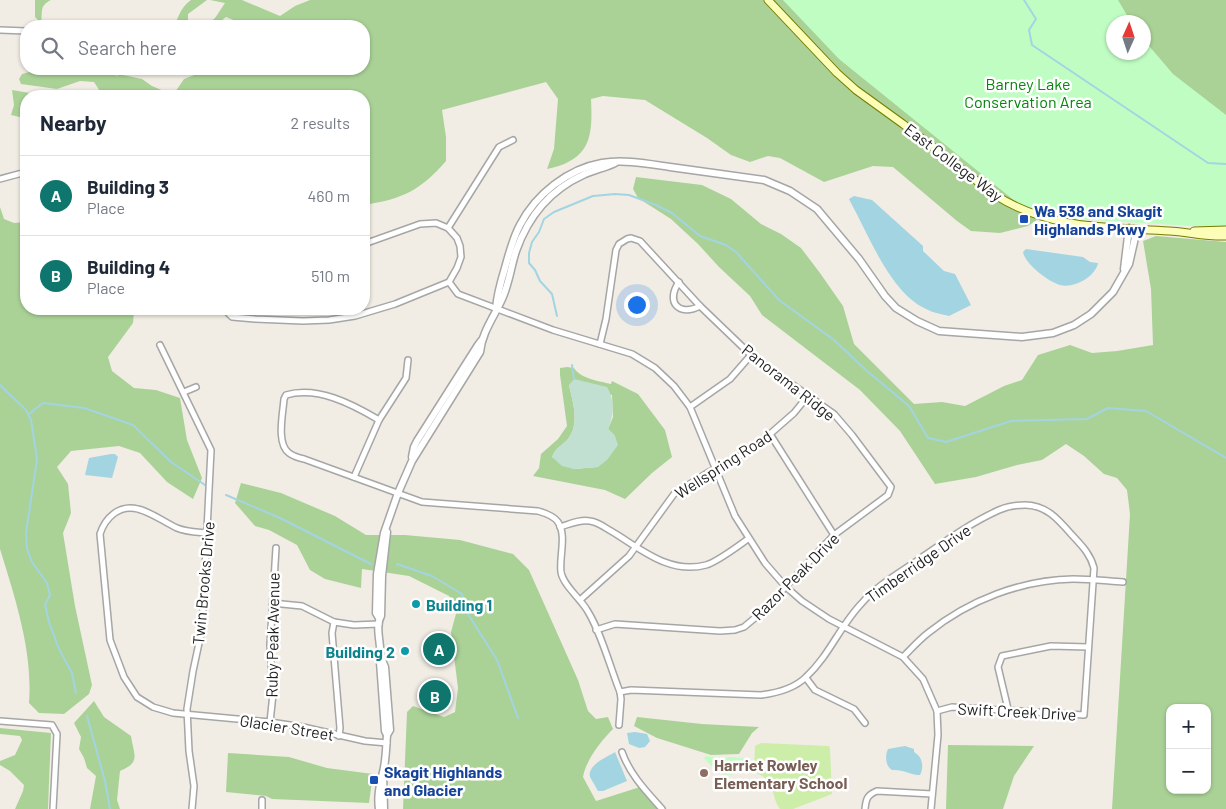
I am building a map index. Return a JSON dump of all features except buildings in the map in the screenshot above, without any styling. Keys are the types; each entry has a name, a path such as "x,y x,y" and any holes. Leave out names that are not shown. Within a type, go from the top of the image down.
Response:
{"main road":[{"name":"East College Way","path":"768,0 837,73 856,90 995,195 1025,212 1056,222 1100,227 1183,232"},
{"path":"1183,232 1226,230"},
{"path":"1183,232 1213,237 1226,236"}],"street":[{"path":"0,30 20,31"},
{"path":"448,228 499,147 513,140"},
{"path":"378,809 378,795 387,739 380,662 379,621 381,616 386,529 398,493 412,461 414,447 481,341 502,299 521,238 539,208 548,198 584,174 617,162 644,163 764,180 790,191 818,209 896,308 917,322 939,331 1022,337 1054,333 1074,325 1091,314 1106,300 1129,264 1133,229"},
{"path":"0,179 20,174"},
{"path":"370,242 420,224 436,223 448,228 457,238 461,257 449,282 395,304 370,312"},
{"name":"Panorama Ridge","path":"600,344 606,319 616,250 623,240 631,238 640,241 700,306 751,355 807,397 834,414 891,486"},
{"path":"449,282 458,294 553,330 632,354 655,368 674,386 690,407 735,516 765,563 785,586 802,601 829,619 903,657 923,679 937,711 938,735 931,809"},
{"path":"679,282 672,296 678,307 684,310 691,310 700,306"},
{"path":"230,315 238,318 329,320 358,315"},
{"name":"Twin Brooks Drive","path":"160,345 211,450 202,629 193,671 187,714 189,751 194,786 192,809"},
{"path":"690,407 730,379 751,355"},
{"path":"354,477 379,420 406,378 408,360"},
{"path":"184,392 196,387"},
{"path":"379,420 333,397 320,394 292,393 286,395 284,399 281,434 283,446 288,453 422,502 538,511 557,521 562,535 561,571 563,578 588,611 620,692 619,724"},
{"name":"Wellspring Road","path":"580,600 629,556 674,494 686,485 745,453 794,413 807,397"},
{"path":"770,434 834,535"},
{"name":"Razor Peak Drive","path":"596,630 615,624 720,631 744,627 762,612 834,535 888,494 891,486"},
{"name":"Timberridge Drive","path":"620,692 631,690 761,695 780,692 806,678 862,602 891,578 960,532 1000,510 1012,506 1025,505 1042,508 1054,515 1091,557 1094,568 1094,580"},
{"name":"Glacier Street","path":"208,533 178,529 138,509 127,508 113,513 103,524 100,534 110,640 124,677 138,697 173,714 270,722 303,727 365,742 387,739"},
{"path":"560,527 579,521 589,520 598,523 656,559 678,567 707,565 748,539"},
{"name":"Ruby Peak Avenue","path":"270,722 273,694 270,645 276,548"},
{"path":"903,657 928,633 953,615 985,598 1013,588 1044,581 1073,579 1123,582"},
{"name":"Swift Creek Drive","path":"937,711 952,707 1084,715 1094,580"},
{"path":"272,603 302,606 334,622 354,625 379,621"},
{"path":"334,622 332,633 340,728 339,736"},
{"path":"1008,709 998,667 1002,656 1051,646 1088,647"},
{"path":"806,678 815,690 854,709 865,723"},
{"path":"0,721 52,725 57,734 53,809"},
{"path":"622,752 628,766 641,786 662,809"},
{"path":"383,773 384,809"},
{"path":"865,809 866,800 871,793 877,791 932,794"},
{"path":"262,800 262,809"}],"green space":[{"path":"35,0 51,0 43,7 41,20 35,17"},
{"path":"191,0 207,0 188,14 188,20 178,20 185,5"},
{"path":"210,0 242,0 280,16 295,6 310,0 1226,0 1226,218 1052,210 1028,226 1000,233 971,231 893,167 873,166 824,182 780,158 768,156 750,162 731,155 645,100 603,96 591,99 589,136 586,145 580,153 572,160 547,169 554,149 558,99 546,82 442,110 446,137 446,161 428,179 410,192 390,200 370,204 370,90 176,90 184,79 194,75 370,75 370,20 234,20 226,17 222,20 213,20 225,3"},
{"name":"Barney Lake Conservation Area","path":"783,0 1118,0 1127,15 1106,15 1106,60 1151,60 1151,48 1173,74 1226,115 1226,228 1058,218 1020,205 839,59"},
{"path":"21,75 123,75 142,79 161,90 99,90 94,82 80,81 57,89 21,84 19,79"},
{"path":"12,90 20,91 20,117 11,115 14,105"},
{"path":"636,177 702,185 731,199 761,224 781,234 801,248 843,306 854,344 914,404 942,402 965,406 1004,386 1022,380 1038,355 1070,345 1092,353 1153,345 1151,289 1143,241 1156,236 1226,242 1226,809 1112,809 1130,514 1127,490 1117,478 1104,474 1084,456 1066,444 1042,460 976,477 935,484 900,431 860,390 762,315 750,296 698,244 671,219 638,198 633,189"},
{"path":"0,207 4,219 14,223 20,222 20,315 134,315 133,323 108,357 112,371 134,388 156,390 180,398 187,440 202,478 193,499 167,482 140,453 119,446 71,451 57,467 68,484 71,513 63,533 75,606 92,685 89,694 64,714 39,713 29,703 30,683 26,644 0,549"},
{"path":"560,368 574,368 581,375 611,384 612,381 638,394 665,430 672,457 625,499 605,490 533,476 539,468 541,454 558,439 567,426","holes":["569,385 612,395 613,417 608,429 615,436 598,467 574,469 552,457 557,449 568,439 574,427 575,420"]},
{"path":"574,379 607,387 610,392 612,418 608,429 615,436 618,445 607,460 598,467 574,469 562,466 552,457 557,449 568,439 574,427 575,420 569,385"},
{"path":"241,483 281,493 335,516 366,535 405,535 460,540 513,554 529,570 578,680 588,711 596,719 608,717 613,729 595,751 587,764 583,777 596,801 640,787 659,809 403,809 407,712 413,706 444,717 455,712 458,688 451,632 457,610 449,596 409,576 362,569 361,588 325,579 310,570 297,545 269,530 255,526 235,503"},
{"path":"94,701 104,717 131,736 134,761 127,768 120,771 117,800 120,809 90,809 96,776 87,768 79,749 81,737 74,723"},
{"path":"637,717 702,724 759,727 752,733 739,754 711,755 657,738 634,726"},
{"path":"0,728 51,733 48,809 15,809 24,785 10,771 0,765 0,761 15,755 22,740 20,736 0,734"},
{"path":"761,743 829,746 832,794 793,809 780,809 770,784 761,775 754,772 755,746"},
{"path":"948,745 1034,746 1014,776 1003,809 946,809"},
{"path":"228,753 289,757 327,768 373,774 369,803 272,799 266,796 226,792"},
{"path":"706,756 722,759 730,757 749,759 749,769 729,775 721,773 704,758"}],"water":[{"path":"854,196 872,200 923,246 923,251 944,271 955,274 971,305 949,316 929,310 902,291 874,248 849,199"},
{"path":"1026,249 1083,257 1090,262 1098,263 1089,277 1084,280 1072,285 1060,285 1044,276 1028,262 1023,252"},
{"path":"115,454 118,457 112,478 85,475 89,458"},
{"path":"627,733 647,734 650,741 645,747 639,748 629,744"},
{"path":"905,746 914,749 914,752 921,759 922,769 920,775 892,770 888,766 886,754 888,749"},
{"path":"615,752 627,781 603,791 598,791 590,777 590,773 594,765"}],"waterway":[{"path":"1024,0 1036,19 1029,30 1032,45 1208,163 1226,164"},
{"path":"557,316 552,294 540,281 529,263 532,242 539,232 544,219 554,212 593,196 629,195 672,213 700,236 726,245 736,252 779,300 834,340 909,406 928,438 946,442 1011,421 1087,419 1108,408 1146,411 1226,458"},
{"path":"572,365 574,379"},
{"path":"0,385 26,410 31,420 37,459 26,533 27,549 32,562 47,583 50,595 45,605 49,622 59,649 72,673 76,693"},
{"path":"29,414 43,403 84,408 133,425 171,462 205,485"},
{"path":"226,495 280,518 371,564"},
{"path":"397,564 432,576 462,594 468,614 497,660 518,718"},
{"path":"87,716 105,781 110,809"}],"place":[{"name":"Wa 538 and Skagit Highlands Pkwy","path":"1024,219"},
{"name":"Building 1","path":"416,604"},
{"name":"Building 3","path":"439,649"},
{"name":"Building 2","path":"405,651"},
{"name":"Building 4","path":"435,696"},
{"name":"Harriet Rowley Elementary School","path":"704,773"},
{"name":"Skagit Highlands and Glacier","path":"374,780"}]}
